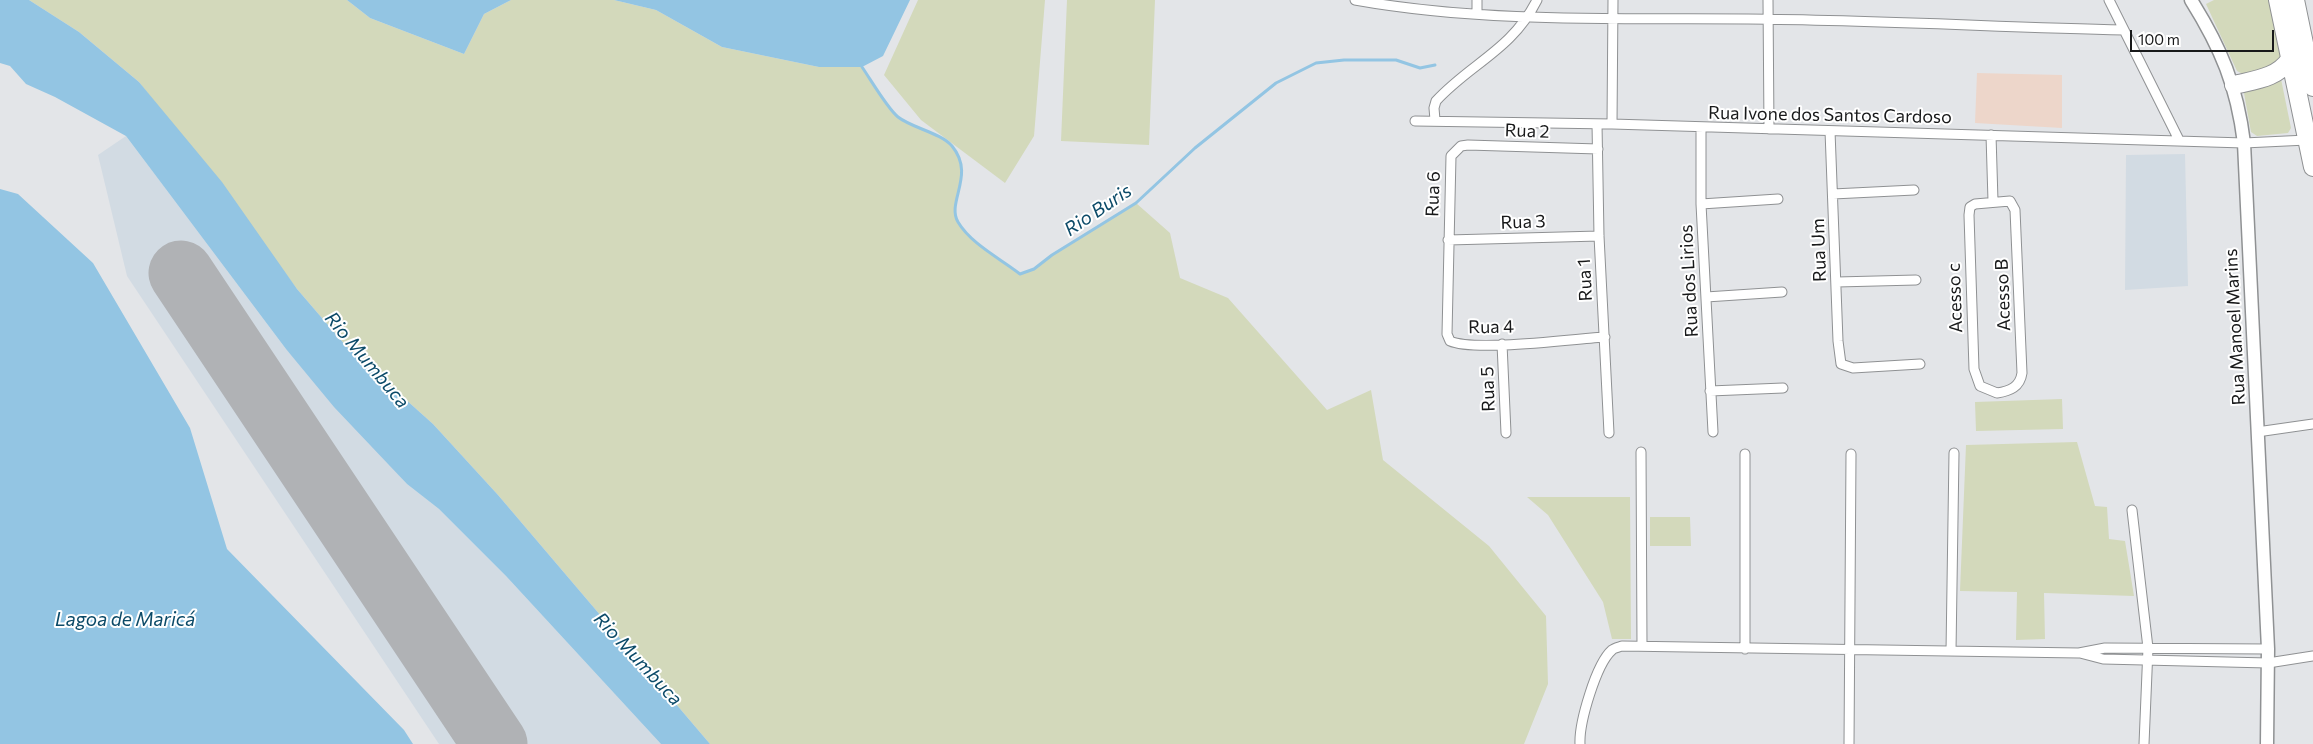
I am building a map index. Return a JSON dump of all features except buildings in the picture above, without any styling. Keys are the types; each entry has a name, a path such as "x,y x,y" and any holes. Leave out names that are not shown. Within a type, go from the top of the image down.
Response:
{"highway":[{"path":"2278,0 2313,168"},
{"path":"2294,0 2311,66 2313,87"},
{"path":"2234,85 2277,73 2290,60"}],"main road":[{"name":"Rua Manoel Marins","path":"2191,0 2219,48 2234,85 2244,143 2268,649 2267,744"}],"street":[{"path":"1355,0 1477,14 1613,18 1768,19 2124,30"},
{"path":"1477,0 1477,14"},
{"path":"1435,120 1434,108 1436,101 1503,46 1529,16 1537,0"},
{"path":"1612,124 1614,0"},
{"path":"1768,0 1769,129"},
{"path":"2109,0 2179,140"},
{"name":"Rua Ivone dos Santos Cardoso","path":"1415,121 1612,124 2244,143 2307,140"},
{"name":"Rua 1","path":"1598,124 1599,236 1609,434"},
{"name":"Rua dos Lirios","path":"1700,128 1701,204 1713,432"},
{"name":"Rua Um","path":"1830,131 1839,360 1843,366 1871,368 1920,364"},
{"path":"1991,135 1994,201"},
{"name":"Rua 2","path":"1456,150 1468,145 1598,149"},
{"name":"Rua 6","path":"1448,240 1451,156 1456,150"},
{"path":"1833,194 1914,190"},
{"path":"1701,204 1778,199"},
{"name":"Acesso B","path":"1980,386 1997,393 2014,388 2020,383 2022,362 2014,205 2010,201 1994,201"},
{"name":"Acesso c","path":"1980,386 1976,380 1974,369 1969,215 1970,207 1975,204 1994,201"},
{"name":"Rua 3","path":"1448,240 1599,236"},
{"name":"Rua 4","path":"1448,240 1447,337 1450,341 1459,344 1502,344 1605,337"},
{"path":"1837,282 1916,280"},
{"path":"1706,297 1782,292"},
{"name":"Rua 5","path":"1502,344 1506,433"},
{"path":"1710,391 1784,388"},
{"path":"2257,432 2313,424"},
{"path":"1641,452 1642,646"},
{"path":"1951,651 1954,453"},
{"path":"1745,454 1745,649"},
{"path":"1849,744 1848,650 1851,454"},
{"path":"2132,510 2148,648 2144,744"},
{"path":"1580,744 1581,719 1596,676 1612,650 1622,646 2079,652 2105,648 2268,649"},
{"path":"2079,652 2103,659 2268,663 2313,656"}],"shaded area":[{"path":"1977,73 2062,75 2062,128 1975,123"},
{"path":"126,136 286,349 407,484 439,509 506,576 661,744 439,744 127,276 98,155"},
{"path":"2185,154 2188,286 2125,290 2126,155"}],"green space":[{"path":"29,0 347,0 370,18 464,54 484,14 511,0 614,0 656,10 722,47 819,67 862,67 884,101 898,117 947,141 952,146 958,156 961,167 961,177 955,206 958,222 978,244 1020,273 1034,269 1052,255 1136,203 1170,233 1180,278 1228,298 1327,410 1371,390 1383,460 1489,546 1546,616 1548,684 1524,744 710,744 498,495 433,424 346,346 297,289 139,82 79,32"},
{"path":"918,0 1045,0 1034,136 1005,183 921,120 884,75"},
{"path":"1067,0 1155,0 1149,145 1061,141"},
{"path":"2214,0 2270,0 2284,57 2277,68 2247,76 2237,71 2206,4"},
{"path":"2281,79 2291,128 2288,133 2257,136 2251,132 2244,93 2248,85"},
{"path":"2062,399 2063,429 1976,431 1975,402"},
{"path":"2077,442 2095,506 2107,507 2109,539 2125,541 2134,596 2044,593 2045,639 2016,640 2017,592 1960,591 1966,445"},
{"path":"1527,497 1630,497 1631,639 1612,639 1603,602 1548,515"},
{"path":"1650,517 1690,517 1691,546 1650,546"}],"water":[{"path":"0,0 29,0 79,32 139,82 222,182 297,289 346,346 433,424 498,495 710,744 661,744 506,576 439,509 407,484 334,407 286,349 126,136 55,97 26,84 10,66 0,63"},
{"path":"347,0 511,0 484,14 464,54 370,18"},
{"path":"614,0 910,0 883,56 862,67 819,67 722,47 656,10"},
{"name":"Lagoa de Maricá","path":"0,189 18,194 93,263 190,428 227,549 404,730 413,744 0,744"}],"waterway":[{"name":"Rio Buris","path":"862,67 884,101 898,117 947,141 952,146 959,157 961,167 961,178 955,206 958,222 978,244 1020,274 1034,269 1052,255 1136,203 1195,148 1276,83 1316,63 1344,60 1396,60 1420,68 1435,65"}],"runway":[{"path":"181,273 495,744"}],"water label":[{"name":"Rio Mumbuca","path":"367,360"},
{"name":"Rio Mumbuca","path":"638,659"}]}
